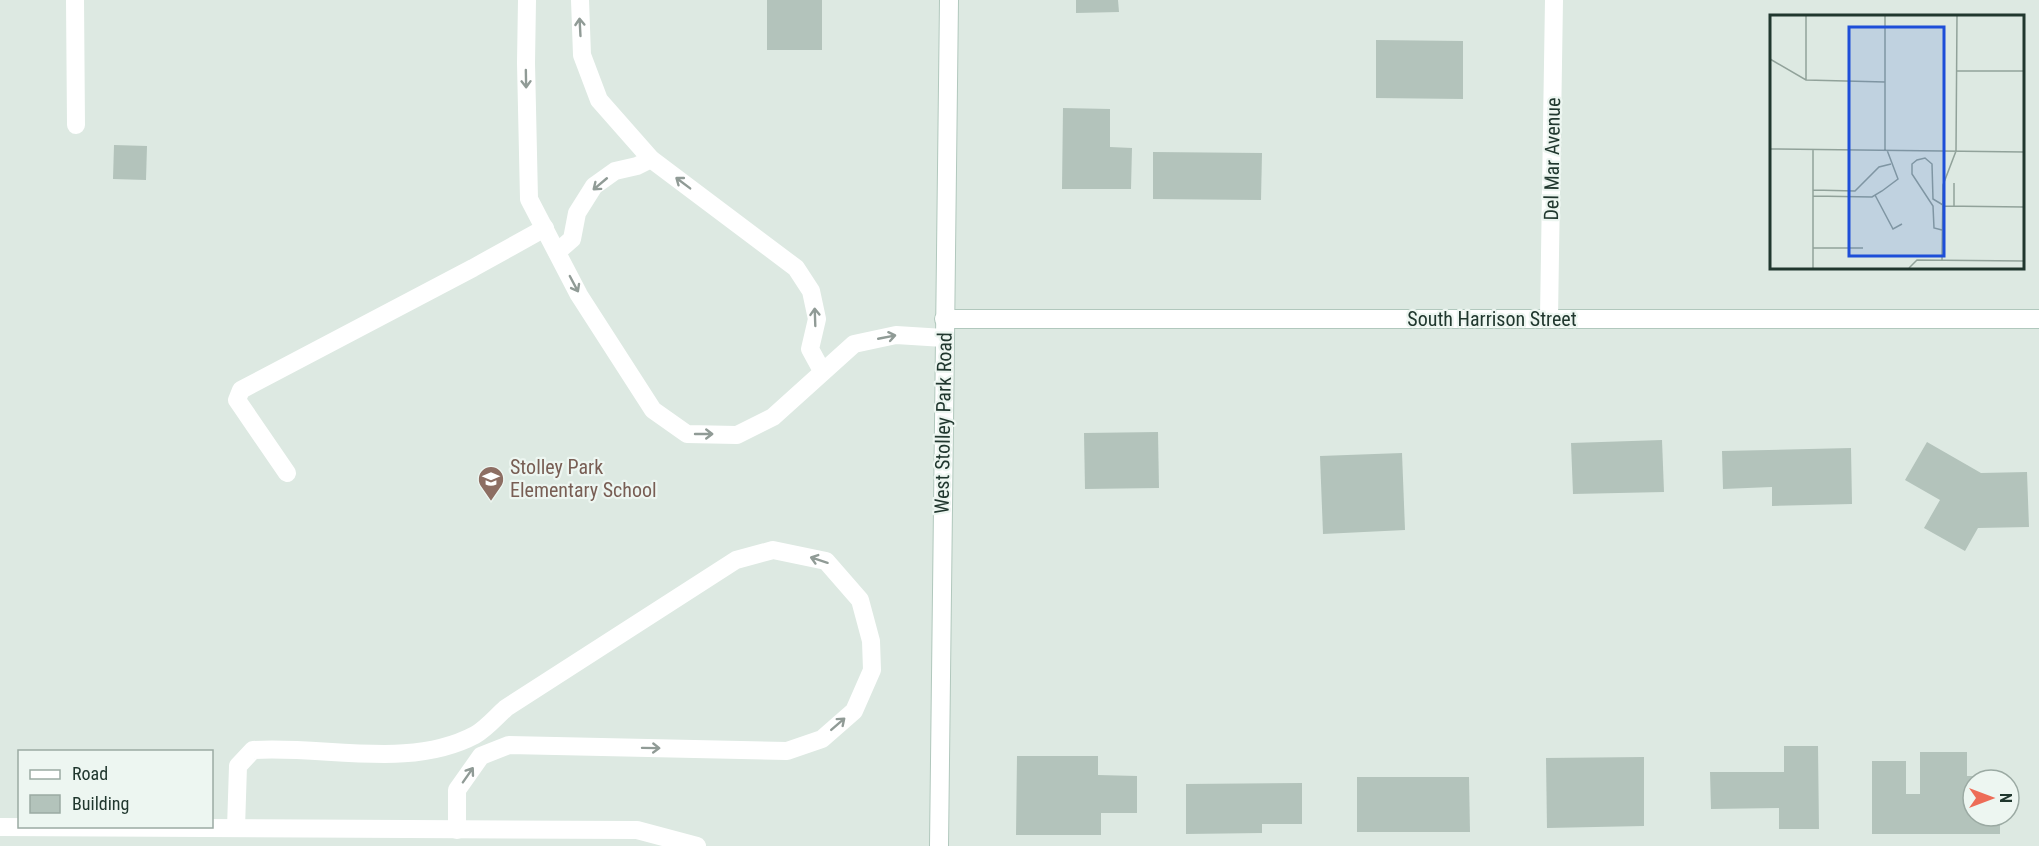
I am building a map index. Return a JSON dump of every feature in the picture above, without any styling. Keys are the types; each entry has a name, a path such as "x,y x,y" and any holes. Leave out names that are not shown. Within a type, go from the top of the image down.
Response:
{"main road":[{"path":"75,0 76,125"},
{"path":"528,0 526,63 529,199 579,295 654,410 687,434 736,435 773,417 854,344 896,335 944,338"},
{"path":"580,0 582,55 599,100 651,159 796,268 811,291 817,319 810,349 822,371"},
{"name":"West Stolley Park Road","path":"939,846 949,0"},
{"name":"Del Mar Avenue","path":"1549,318 1554,0"},
{"path":"557,252 572,239 577,213 594,186 615,171 637,166 651,159"},
{"path":"287,473 237,400 241,390 545,228"},
{"name":"South Harrison Street","path":"944,319 2039,319"},
{"path":"236,828 238,766 253,750 280,748 388,754 447,747 477,734 506,708 736,560 772,550 826,561 860,600 871,641 872,670 854,711 822,739 787,751 509,745 481,756 457,790 450,835"},
{"path":"0,827 18,827"},
{"path":"213,828 450,835 637,830 697,846"}],"building":[{"path":"767,0 822,0 822,50 767,50"},
{"path":"1076,0 1118,0 1119,12 1076,13"},
{"path":"1376,40 1463,41 1463,99 1376,98"},
{"path":"1063,108 1110,109 1110,147 1132,148 1131,189 1062,189"},
{"path":"114,145 147,146 146,180 113,179"},
{"path":"1153,152 1262,153 1261,200 1153,199"},
{"path":"1158,432 1159,488 1085,489 1084,433"},
{"path":"1662,440 1664,492 1573,494 1571,443"},
{"path":"1927,442 1981,473 2027,472 2029,527 1978,528 1965,551 1924,528 1940,500 1905,480"},
{"path":"1851,448 1852,504 1772,506 1772,487 1723,489 1722,451"},
{"path":"1402,453 1405,530 1323,534 1320,456"},
{"path":"1784,746 1818,746 1819,829 1779,829 1779,808 1711,809 1710,772 1784,772"},
{"path":"1920,752 1967,752 1967,768 1961,768 1961,828 2000,828 2000,834 1872,834 1872,761 1906,761 1906,794 1920,794"},
{"path":"1017,756 1098,756 1098,775 1137,776 1137,813 1101,813 1101,835 1016,835"},
{"path":"1644,757 1644,826 1547,828 1546,758"},
{"path":"1357,777 1469,777 1470,832 1357,832"},
{"path":"1302,783 1302,824 1262,824 1262,833 1186,834 1186,784"}],"place":[{"name":"Stolley Park Elementary School","path":"491,502"}]}
